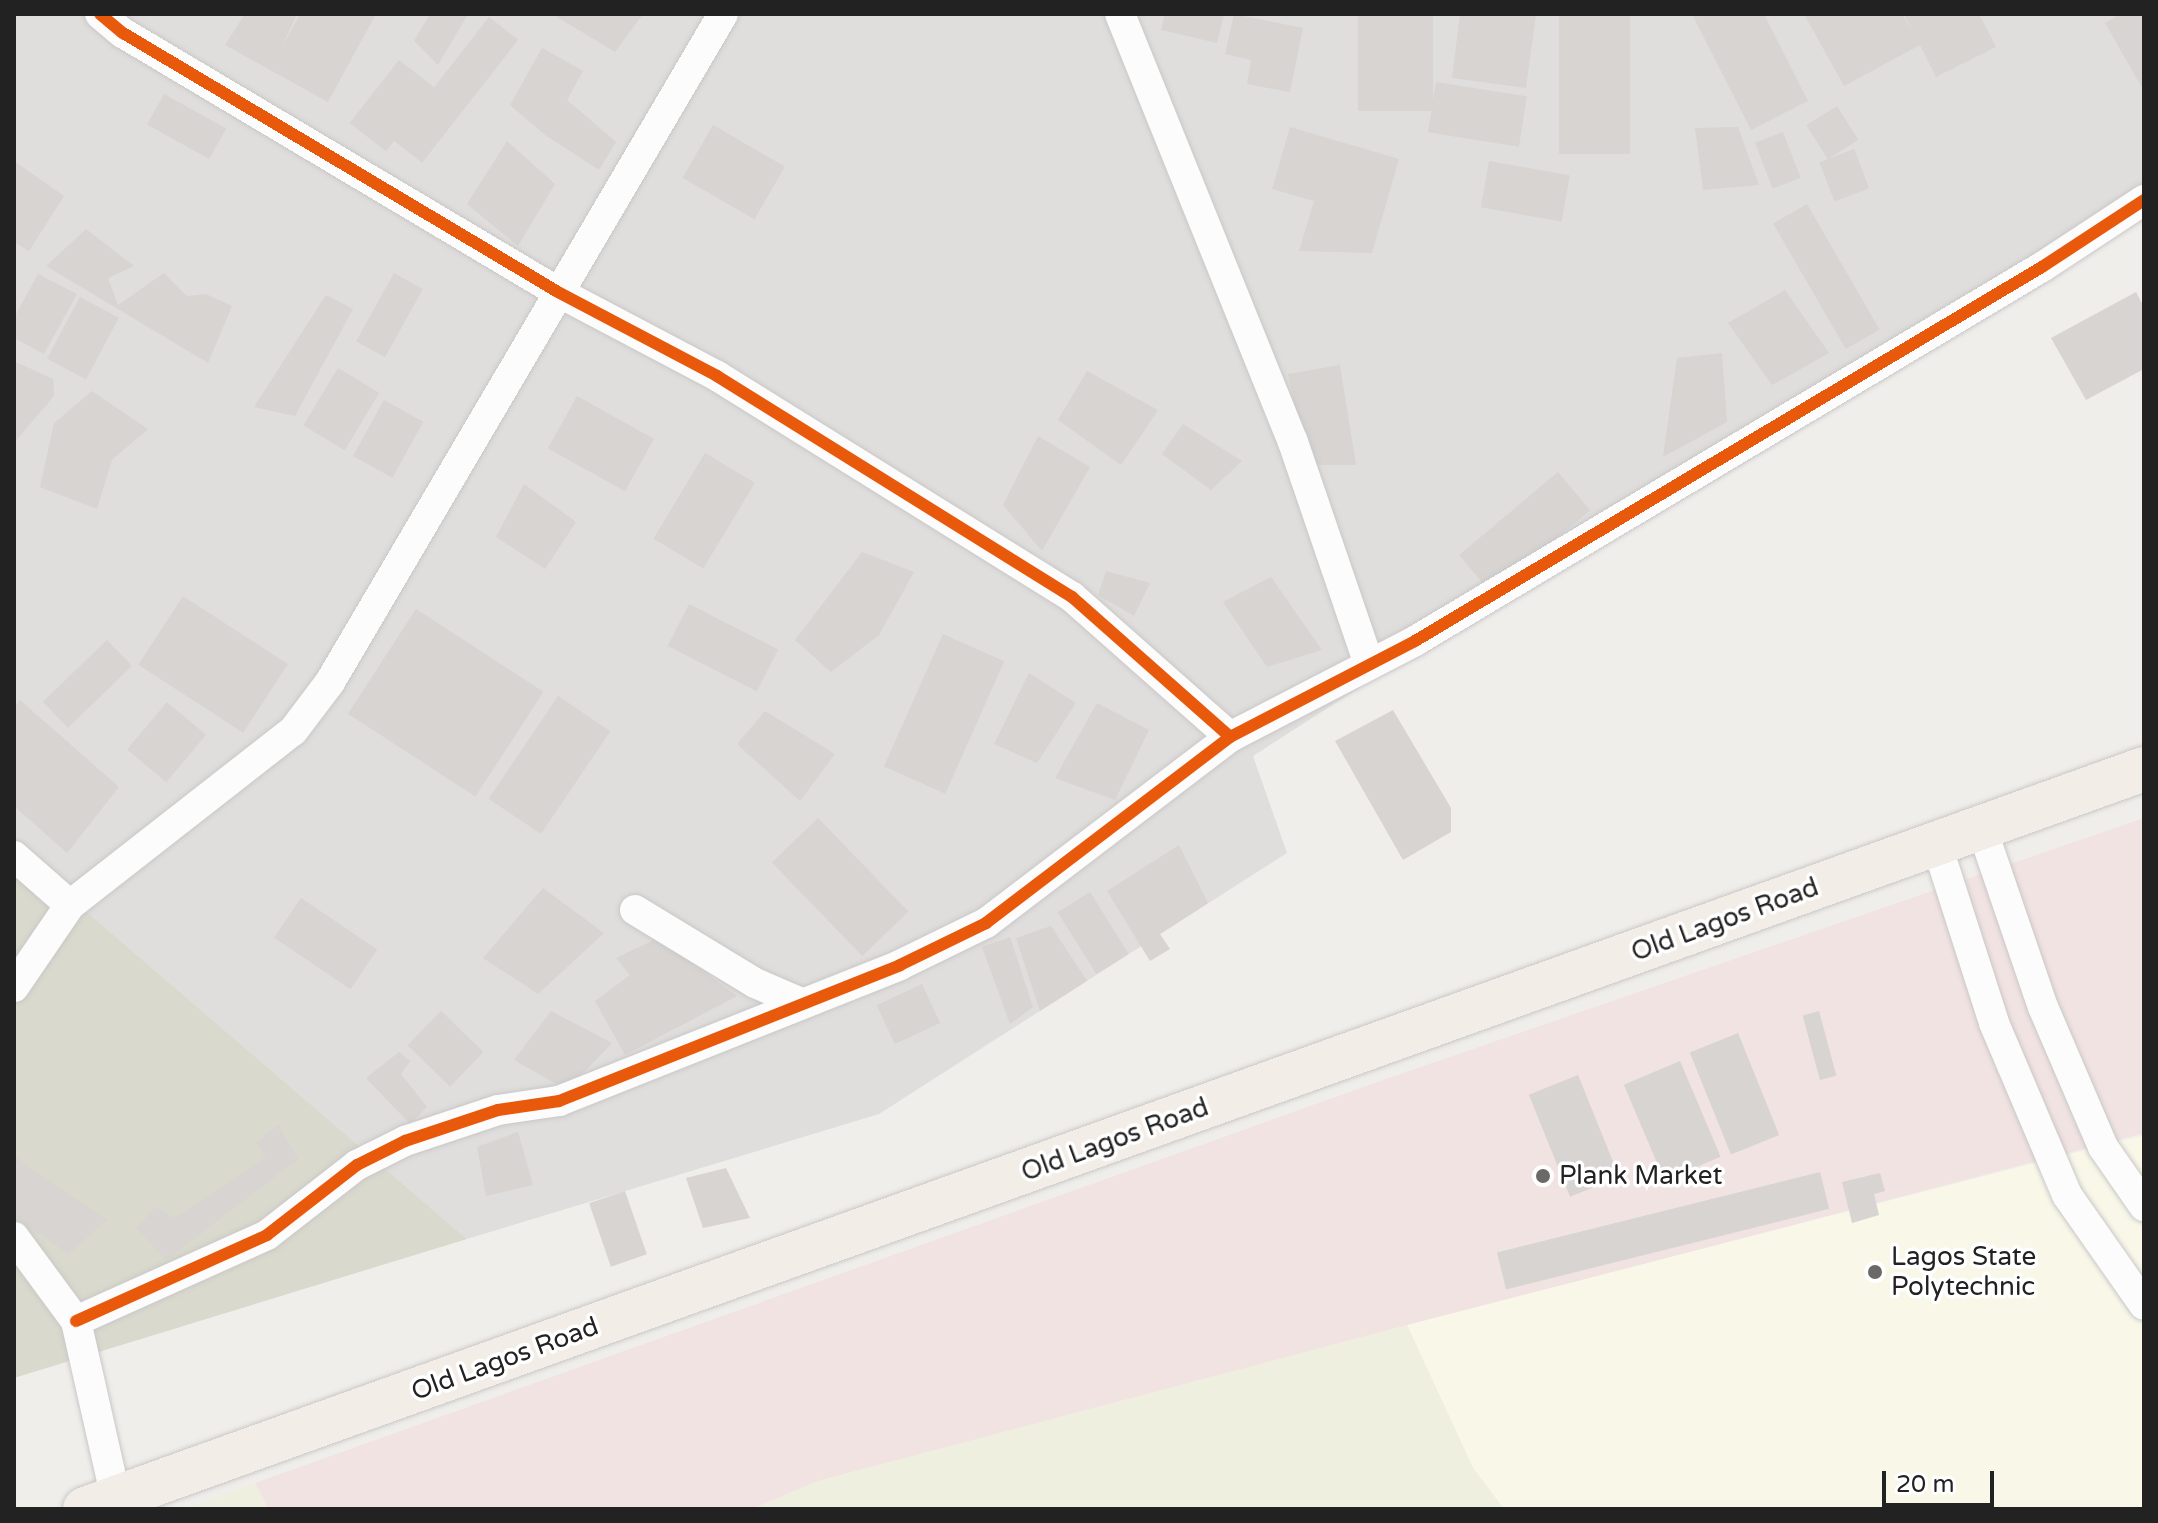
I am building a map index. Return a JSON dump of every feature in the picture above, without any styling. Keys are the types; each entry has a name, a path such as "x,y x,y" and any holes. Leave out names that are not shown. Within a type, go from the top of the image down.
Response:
{"main road":[{"name":"Old Lagos Road","path":"101,1504 2144,769"}],"street":[{"path":"100,14 123,33 558,292 717,376 1072,597 1230,737"},
{"path":"14,987 70,905 293,731 330,682 723,14"},
{"path":"1120,14 1293,442 1369,664"},
{"path":"76,1321 267,1235 357,1165 405,1141 498,1110 559,1101 799,1002 900,965 986,923 1230,737 1369,664 1659,496 2144,200"},
{"path":"1982,829 2043,1007 2103,1147 2144,1206"},
{"path":"1936,842 1994,1023 2067,1195 2144,1305"},
{"path":"14,856 70,905"},
{"path":"635,910 755,983 799,1002"},
{"path":"14,1237 76,1321 101,1504"}],"shaded area":[{"path":"14,14 2144,14 2144,184 1253,756 1287,853 879,1114 467,1239 14,849"},
{"name":"Plank Market","path":"2144,818 2144,1133 818,1481 752,1509 268,1509 255,1483 1383,1080"},
{"path":"14,849 467,1239 14,1378"},
{"name":"Lagos State Polytechnic","path":"2144,1135 2144,1509 1504,1509 1473,1468 1407,1325"}],"green space":[{"path":"1407,1325 1473,1468 1504,1509 752,1509 818,1481"},
{"path":"255,1483 268,1509 185,1509"}],"building":[{"path":"245,14 297,14 281,49 300,14 376,14 328,102 225,45"},
{"path":"430,14 468,14 438,65 414,41"},
{"path":"552,14 643,14 615,52"},
{"path":"1165,14 1224,14 1217,43 1161,30"},
{"path":"1234,14 1303,28 1290,92 1247,84 1251,60 1225,54"},
{"path":"1358,14 1433,14 1433,111 1358,111"},
{"path":"1460,14 1536,14 1526,88 1452,78"},
{"path":"1559,14 1630,14 1630,154 1559,154"},
{"path":"1692,14 1764,14 1808,101 1751,130"},
{"path":"1804,14 1902,14 1913,32 1904,14 1979,14 1996,47 1936,77 1920,45 1844,86"},
{"path":"2120,14 2144,14 2144,91 2105,23"},
{"path":"489,17 518,40 422,163 393,140"},
{"path":"542,48 583,71 567,100 616,142 599,170 545,135 510,105"},
{"path":"399,60 435,88 386,151 350,123"},
{"path":"1436,82 1527,96 1519,147 1428,132"},
{"path":"164,94 226,128 209,159 147,125"},
{"path":"1837,106 1858,140 1828,159 1806,125"},
{"path":"713,125 785,166 754,219 682,178"},
{"path":"1290,127 1399,159 1372,253 1299,251 1314,201 1272,189"},
{"path":"1738,127 1759,185 1703,190 1695,128"},
{"path":"1783,132 1801,178 1773,188 1755,143"},
{"path":"507,141 555,184 518,246 467,204"},
{"path":"1854,149 1869,188 1835,201 1819,162"},
{"path":"14,161 64,196 29,251 14,242"},
{"path":"1489,161 1570,175 1562,222 1481,207"},
{"path":"1807,204 1880,330 1846,349 1773,224"},
{"path":"86,229 134,266 108,278 118,305 164,273 187,296 206,294 232,306 208,363 46,266"},
{"path":"394,273 423,289 385,357 356,341"},
{"path":"38,274 77,294 44,354 14,338 14,318"},
{"path":"1785,290 1829,353 1772,385 1728,323"},
{"path":"2136,292 2144,307 2144,369 2086,400 2051,338"},
{"path":"326,295 353,309 295,416 254,407"},
{"path":"80,297 119,318 86,379 47,359"},
{"path":"1722,353 1727,422 1663,457 1677,358"},
{"path":"14,361 53,379 54,396 14,443"},
{"path":"1340,365 1356,465 1307,465 1288,374"},
{"path":"338,368 379,393 345,450 303,425"},
{"path":"1087,371 1158,410 1121,465 1058,420"},
{"path":"92,391 148,429 112,460 97,509 40,487 54,423"},
{"path":"577,396 654,439 625,491 548,448"},
{"path":"384,400 423,422 392,478 353,456"},
{"path":"1183,424 1242,461 1211,490 1162,454"},
{"path":"1038,436 1090,467 1042,551 1003,505"},
{"path":"705,453 755,483 703,569 653,539"},
{"path":"1558,472 1590,510 1491,593 1459,555"},
{"path":"524,484 576,522 545,569 496,537"},
{"path":"862,552 914,572 879,635 831,672 795,640"},
{"path":"1106,571 1150,583 1134,616 1098,595"},
{"path":"1271,577 1322,650 1267,667 1223,602"},
{"path":"183,596 288,664 243,733 138,665"},
{"path":"689,604 778,649 757,691 668,646"},
{"path":"416,609 543,692 475,797 348,714"},
{"path":"943,634 1004,661 945,794 884,766"},
{"path":"107,640 132,666 68,728 43,702"},
{"path":"1029,673 1076,703 1037,763 994,744"},
{"path":"558,696 610,731 541,834 489,799"},
{"path":"20,700 119,787 67,853 14,806 14,708"},
{"path":"167,702 206,735 166,782 127,749"},
{"path":"1097,703 1149,730 1115,800 1055,778"},
{"path":"1393,710 1451,808 1451,832 1403,860 1335,741"},
{"path":"765,711 835,754 800,801 737,744"},
{"path":"818,818 908,912 862,956 772,862"},
{"path":"1179,845 1208,903 1160,934 1170,949 1150,961 1107,891"},
{"path":"543,888 604,933 538,994 483,958"},
{"path":"1090,892 1129,954 1096,974 1058,912"},
{"path":"301,898 377,949 350,989 274,938"},
{"path":"1051,926 1087,981 1040,1011 1016,938"},
{"path":"1010,937 1033,1007 1010,1024 982,947"},
{"path":"658,938 737,996 625,1055 595,1001 630,975 616,958"},
{"path":"922,984 940,1023 895,1044 877,1005"},
{"path":"441,1011 483,1052 450,1087 408,1046"},
{"path":"551,1011 612,1043 567,1090 514,1060"},
{"path":"1819,1011 1836,1076 1820,1080 1803,1015"},
{"path":"1738,1033 1779,1135 1731,1154 1690,1052"},
{"path":"399,1052 410,1061 401,1074 427,1107 410,1124 366,1078"},
{"path":"1680,1061 1721,1157 1664,1181 1624,1085"},
{"path":"1578,1075 1619,1177 1570,1197 1529,1095"},
{"path":"278,1125 298,1159 166,1260 136,1228 155,1207 174,1218 266,1157 256,1143"},
{"path":"518,1132 533,1185 486,1196 477,1147"},
{"path":"14,1156 107,1220 69,1254 14,1217"},
{"path":"726,1168 750,1218 703,1228 686,1178"},
{"path":"1820,1172 1829,1209 1506,1289 1497,1253"},
{"path":"1880,1173 1885,1191 1874,1194 1879,1215 1852,1223 1842,1182"},
{"path":"625,1191 647,1254 611,1267 589,1203"}],"cycle path":[{"path":"100,14 123,33 558,292 717,376 1072,597 1230,737"},
{"path":"76,1321 267,1235 357,1165 405,1141 498,1110 559,1101 900,965 986,923 1230,737 1415,641 2042,267 2144,200"}],"place":[{"name":"Plank Market","path":"1543,1176"},
{"name":"Lagos State Polytechnic","path":"1875,1272"}]}
